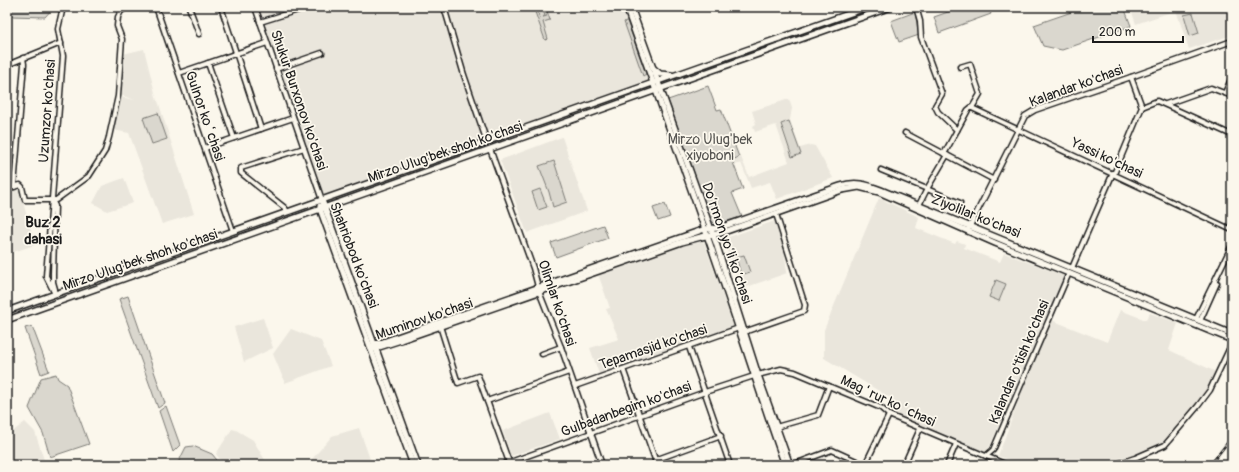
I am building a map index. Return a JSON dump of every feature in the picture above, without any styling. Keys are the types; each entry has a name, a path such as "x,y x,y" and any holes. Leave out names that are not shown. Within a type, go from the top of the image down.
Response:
{"main road":[{"path":"626,7 655,82"},
{"name":"Do‘rmon yo‘li ko‘chasi","path":"631,7 652,66 655,82 744,332 785,465"},
{"name":"Mirzo Ulug'bek shoh ko'chasi","path":"7,311 868,7"},
{"name":"Mirzo Ulug'bek shoh ko'chasi","path":"7,320 891,7"},
{"path":"652,66 660,74 674,75"},
{"path":"530,127 532,134"},
{"path":"444,157 447,164"},
{"name":"Ziyolilar ko'chasi","path":"708,229 719,228 850,183 860,183 871,186 919,205 928,211"},
{"name":"Ziyolilar ko'chasi","path":"710,235 776,214 842,190 859,187 879,192 928,211 1048,261 1126,297 1232,334"},
{"name":"Shahriobod ko'chasi","path":"322,200 323,208 418,465"},
{"name":"Muminov ko'chasi","path":"374,347 708,229"},
{"name":"Do‘rmon yo‘li ko‘chasi","path":"710,235 739,328 791,465"},
{"name":"Muminov ko'chasi","path":"374,347 440,326 539,289 682,242 710,235"},
{"name":"Ziyolilar ko'chasi","path":"1070,271 1128,292 1198,322 1232,341"},
{"path":"94,280 97,288"},
{"path":"1126,297 1128,292"},
{"path":"19,307 21,315"},
{"name":"Shahriobod ko'chasi","path":"374,347 413,465"}],"street":[{"path":"7,189 20,185 25,200 56,200 89,176 105,151 118,96 122,39 117,26 118,17 127,7"},
{"name":"Gulnor koʻchasi","path":"156,7 233,231"},
{"path":"190,7 199,34"},
{"path":"221,7 261,128"},
{"name":"Shukur Burxonov ko'chasi","path":"255,7 322,200"},
{"path":"260,22 308,7"},
{"path":"444,7 464,75 487,142"},
{"path":"916,7 920,21 921,37 942,94 935,106 938,112 957,130"},
{"name":"Uzumzor ko'chasi","path":"56,294 46,276 63,56 58,34 58,25 63,8"},
{"name":"Kalandar ko'chasi","path":"969,228 1026,116 1035,110 1232,41"},
{"path":"7,65 61,43"},
{"path":"179,73 267,43"},
{"path":"276,69 322,53"},
{"path":"14,187 24,64 23,58"},
{"path":"208,63 234,138"},
{"path":"919,205 968,110 972,108 979,96 979,90 970,64 960,66"},
{"path":"1131,77 1142,107 1158,101 1232,135"},
{"path":"1225,93 1232,77"},
{"path":"1166,104 1210,88 1232,96"},
{"name":"Kalandar o'tish ko'chasi","path":"986,456 993,450 1142,107"},
{"name":"Yassi ko'chasi","path":"972,108 1232,230"},
{"path":"205,148 293,118"},
{"path":"905,133 994,180"},
{"path":"287,212 285,208 241,172 241,168 304,148"},
{"name":"Olimlar ko'chasi","path":"490,149 602,465"},
{"path":"880,170 960,203"},
{"name":"Uzumzor ko'chasi","path":"52,200 55,206 53,282 56,294"},
{"path":"744,332 804,311 805,305 776,214"},
{"path":"1198,322 1232,245"},
{"path":"1198,322 1232,251"},
{"path":"440,326 458,383 478,376 510,464"},
{"name":"Tepamasjid ko'chasi","path":"574,386 739,328"},
{"path":"1114,465 1165,445 1210,390 1232,341"},
{"path":"688,347 730,465"},
{"path":"542,354 561,348"},
{"path":"623,369 657,465"},
{"name":"Magʻrur koʻchasi","path":"756,375 781,369 795,372 881,408 889,415 986,456 1000,464 1007,465"},
{"path":"487,401 570,372"},
{"name":"Gulbadanbegim ko'chasi","path":"502,465 510,464 591,433 756,375"},
{"path":"776,427 818,415 829,386"},
{"path":"791,465 832,450 865,465 889,415"},
{"path":"904,465 920,428"},
{"path":"655,460 720,436"},
{"path":"947,465 956,444"}],"shaded area":[{"path":"255,7 626,7 653,83 322,200"},
{"path":"1130,7 1169,7 1171,12 1136,24"},
{"path":"1175,7 1232,7 1232,35 1189,49"},
{"path":"144,49 157,101 194,214 162,224 129,133 113,130 120,97 135,100 120,95 124,71 123,54"},
{"path":"789,99 792,108 790,120 800,148 811,145 815,146 833,178 777,199 770,182 751,188 741,163 735,165 733,160 741,157 749,177 789,162 776,125 755,132 753,126 756,124 752,111"},
{"path":"562,137 587,211 527,233 500,160"},
{"path":"124,178 133,203 107,211 93,203 102,186"},
{"path":"19,188 35,245 7,254 7,191"},
{"path":"879,198 919,217 916,228 955,244 957,241 965,244 964,248 1000,262 1004,253 1065,276 986,454 889,413 894,400 824,358 824,330"},
{"path":"775,221 784,247 787,273 741,289 723,239"},
{"path":"702,240 734,327 599,374 590,348 619,339 606,309 610,308 597,271"},
{"path":"1120,310 1146,320 1150,313 1178,323 1169,350 1216,372 1209,389 1164,443 1110,465 1022,465 998,456 1049,319 1107,342"},
{"path":"263,318 273,348 244,362 234,327"},
{"path":"291,329 321,341 331,366 285,383 273,354"},
{"path":"550,413 560,439 511,456 503,431"},
{"path":"25,422 35,432 45,463 39,465 7,465 7,436"},
{"path":"359,428 372,465 307,465 332,436"},
{"path":"232,429 253,440 268,465 224,465 216,454"}],"green space":[{"path":"7,7 54,7 45,17 11,16 7,20"},
{"path":"536,7 542,7 545,16 543,17 547,16 545,12 547,11 550,20 543,22 548,39 545,40 535,12 537,11 540,18"},
{"path":"962,7 988,7 991,14 939,33 934,17"},
{"path":"1086,7 1124,7 1131,26 1062,50 1043,46 1034,25"},
{"path":"915,12 919,35 899,42 891,21"},
{"path":"1193,13 1199,33 1190,36 1184,15"},
{"path":"626,21 646,74 643,76 624,22"},
{"name":"Mirzo Ulug'bek xiyoboni","path":"708,86 717,110 721,109 739,157 732,160 743,189 732,193 742,217 716,224 711,221 668,100"},
{"path":"158,113 167,139 152,144 143,118"},
{"path":"789,121 801,154 792,157 781,124"},
{"path":"554,161 567,202 553,207 539,166"},
{"path":"540,189 547,207 538,210 532,192"},
{"path":"665,204 670,217 658,221 653,208"},
{"path":"603,225 608,238 556,257 551,243"},
{"path":"744,255 750,272 741,275 736,257"},
{"path":"996,280 1006,284 999,301 989,297"},
{"path":"128,296 165,403 158,408 119,299"},
{"path":"32,326 49,371 41,374 25,328"},
{"path":"56,374 58,379 67,385 89,444 50,457 43,433 29,408 41,378"},
{"path":"166,406 180,445 173,452 159,411"},
{"path":"193,446 212,454 221,465 177,465 186,447"}],"railway":[{"path":"1210,465 1232,437"},
{"path":"1229,465 1232,461"}],"district":[{"name":"Buz 2 dahasi","path":"43,230"}]}
